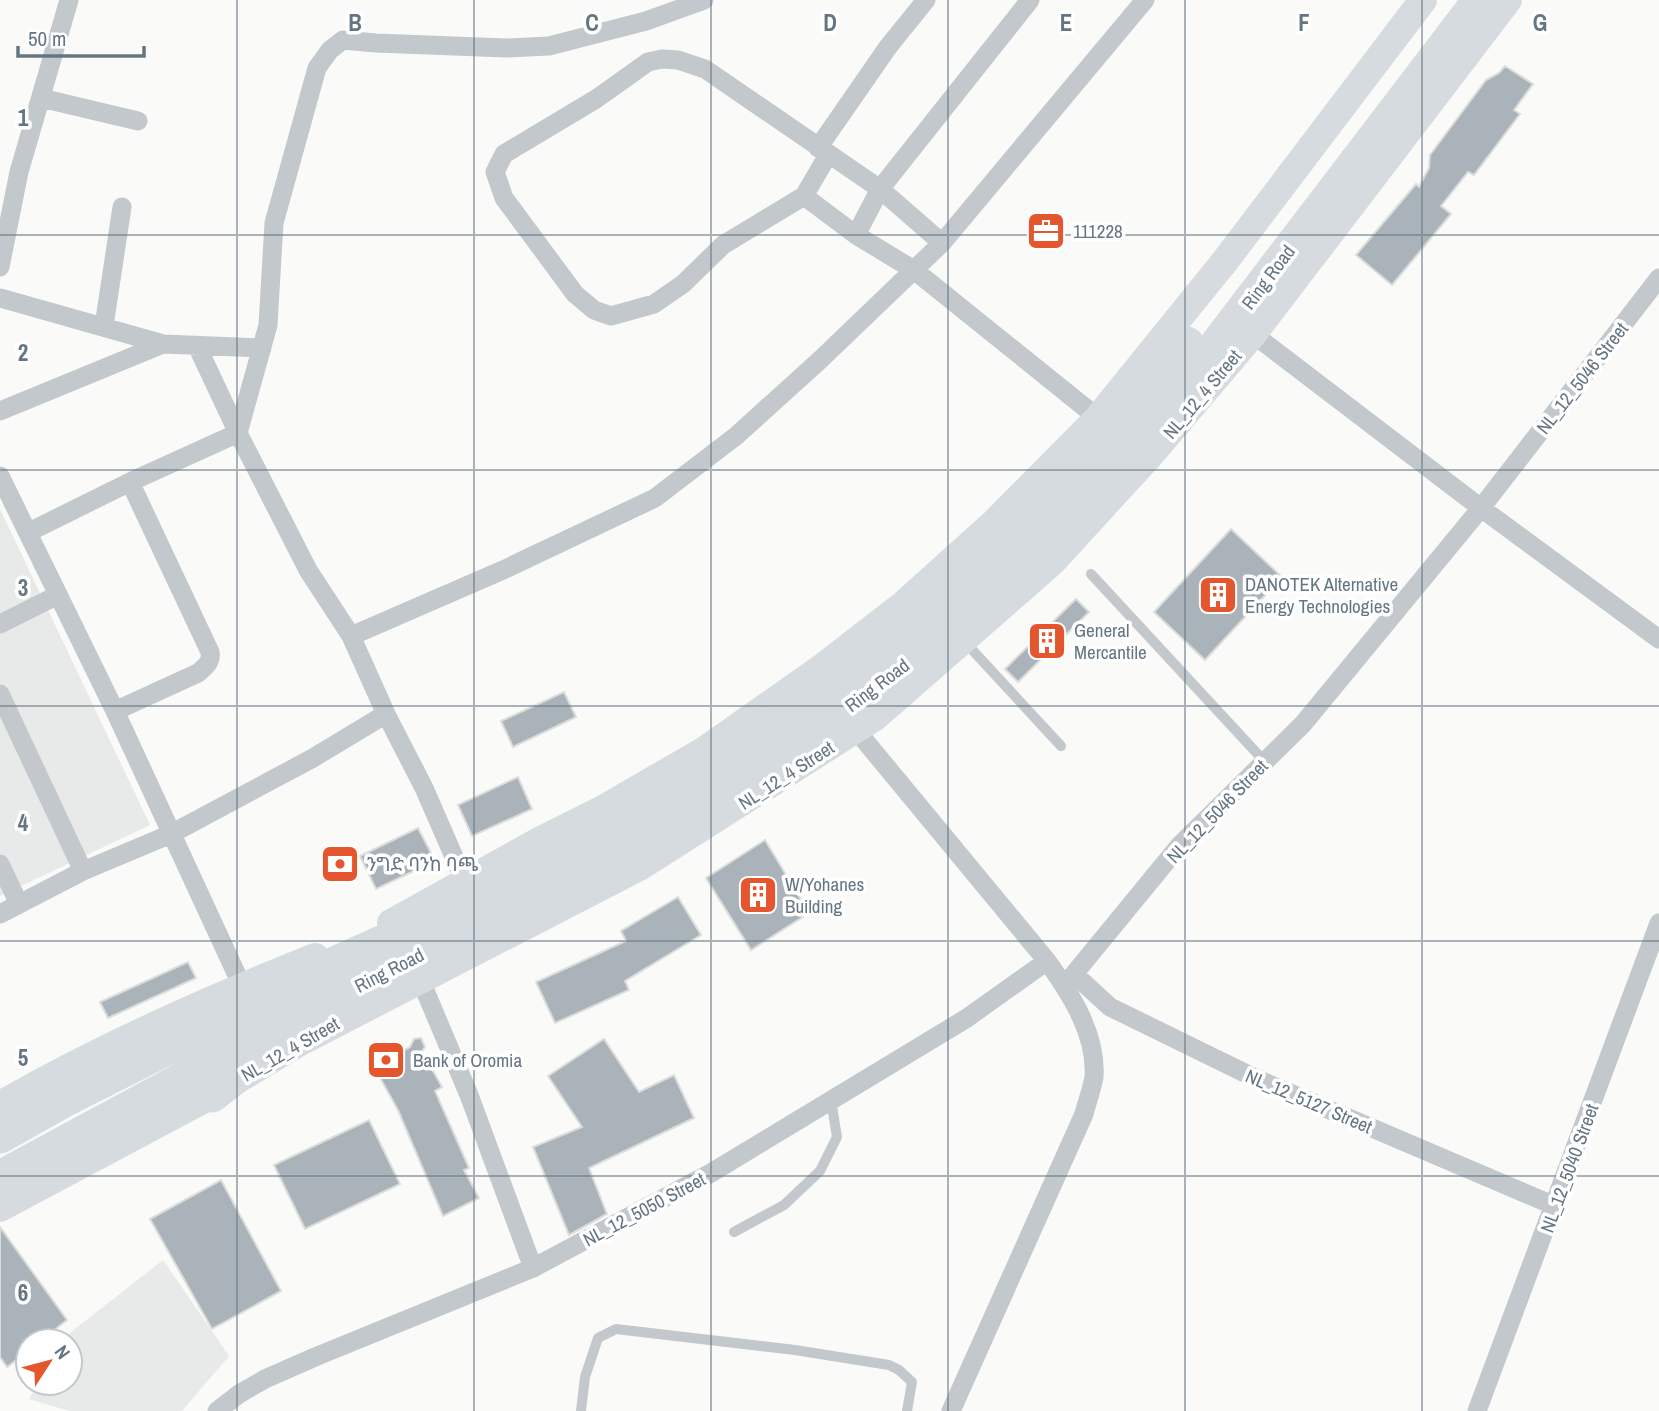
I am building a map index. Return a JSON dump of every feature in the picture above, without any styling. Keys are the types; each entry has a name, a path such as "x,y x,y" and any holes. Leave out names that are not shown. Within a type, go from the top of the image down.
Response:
{"highway":[{"name":"Ring Road","path":"0,1178 81,1134 329,983 464,906 603,835 778,725 910,629 1050,497 1198,331 1452,0"},
{"name":"Ring Road","path":"0,1136 64,1100 614,858 756,773 904,665 1052,532 1140,437 1212,351 1480,0"},
{"path":"173,1019 329,983"},
{"path":"212,1095 329,983"}],"street":[{"path":"0,267 19,172 69,0"},
{"path":"238,433 268,325 274,223 317,68 330,50 343,40 506,48 549,46 646,21 704,0"},
{"path":"926,0 888,47 823,152 804,196 723,245 683,284 654,304 611,316 594,310 575,294 504,198 495,172 504,154 596,99 648,62 678,60 705,69 823,152 880,189 943,243"},
{"path":"856,235 880,189 1030,0"},
{"path":"0,1105 130,1037 397,920 603,809 705,750 820,669 904,604 993,524 1098,418 1225,261 1423,0"},
{"name":"NL_12_4 Street","path":"0,1208 212,1095 300,1042 641,866 875,717 1052,562 1151,454 1253,334 1508,0"},
{"path":"351,636 503,570 655,498 736,436 943,243 1140,2"},
{"path":"41,98 138,121"},
{"path":"804,196 856,235 914,270 1098,418"},
{"path":"104,326 122,207"},
{"name":"NL_12_5046 Street","path":"1070,980 1180,846 1303,724 1482,508 1659,278"},
{"path":"0,298 163,344 261,348"},
{"path":"1253,334 1659,639"},
{"path":"0,411 163,344"},
{"path":"197,346 308,570 351,636 386,714 424,788 465,882"},
{"path":"29,532 238,433"},
{"path":"0,476 115,710 242,986"},
{"path":"115,710 198,673 207,666 211,658 130,482"},
{"path":"0,624 58,595"},
{"path":"0,694 83,871"},
{"path":"0,914 83,871 171,834 313,758 386,714"},
{"path":"856,730 878,753 1047,961 1070,980 1092,1051 1094,1077 1084,1114 951,1411"},
{"path":"0,864 19,904"},
{"name":"NL_12_5040 Street","path":"1476,1411 1657,935"},
{"name":"NL_12_5050 Street","path":"217,1411 248,1389 302,1362 533,1268 711,1173 967,1018 1047,961"},
{"name":"NL_12_5127 Street","path":"1070,980 1110,1007 1257,1079 1555,1206"},
{"path":"421,981 468,1095 533,1268"}],"lane":[{"path":"1091,574 1265,761"},
{"path":"963,640 1061,746"},
{"path":"734,1232 784,1205 820,1171 837,1137 831,1100"},
{"path":"581,1411 585,1377 598,1338 616,1329 795,1350 889,1365 912,1382 907,1411"}],"shaded area":[{"path":"0,509 150,825 0,896"},
{"path":"163,1260 229,1356 182,1411 69,1411 29,1399 84,1397 84,1327 77,1327"}],"building":[{"path":"1505,66 1533,84 1514,110 1520,114 1474,175 1468,172 1441,206 1451,214 1392,285 1356,255 1416,184 1419,187 1429,168 1430,155 1486,80"},
{"name":"DANOTEK Alternative Energy Technologies","path":"1231,529 1282,577 1205,660 1154,612"},
{"name":"General Mercantile","path":"1076,599 1089,612 1018,682 1005,669"},
{"path":"564,692 576,717 513,747 501,721"},
{"path":"518,777 532,809 472,836 458,805"},
{"path":"418,828 435,861 376,889 360,856"},
{"name":"W/Yohanes Building","path":"765,840 809,913 751,950 706,878"},
{"path":"678,897 701,935 625,981 629,990 555,1023 536,982 626,941 621,931"},
{"path":"188,962 196,978 108,1018 100,1002"},
{"path":"421,1038 425,1047 422,1051 442,1087 435,1091 469,1168 464,1170 479,1198 443,1216 398,1110 374,1067 410,1047 414,1039"},
{"path":"604,1039 639,1092 674,1075 694,1118 589,1168 607,1214 569,1235 533,1147 582,1127 548,1076"},
{"path":"369,1120 400,1184 305,1229 274,1165"},
{"path":"221,1180 281,1291 212,1329 150,1219"},
{"path":"0,1227 67,1320 58,1327 14,1327 14,1362 7,1367 0,1357"}],"place":[{"name":"111228","path":"1046,231"},
{"name":"DANOTEK Alternative Energy Technologies","path":"1218,595"},
{"name":"General Mercantile","path":"1047,641"},
{"name":"ንግድ ባንከ ባጫ","path":"340,864"},
{"name":"W/Yohanes Building","path":"758,895"},
{"name":"Bank of Oromia","path":"386,1060"}]}
